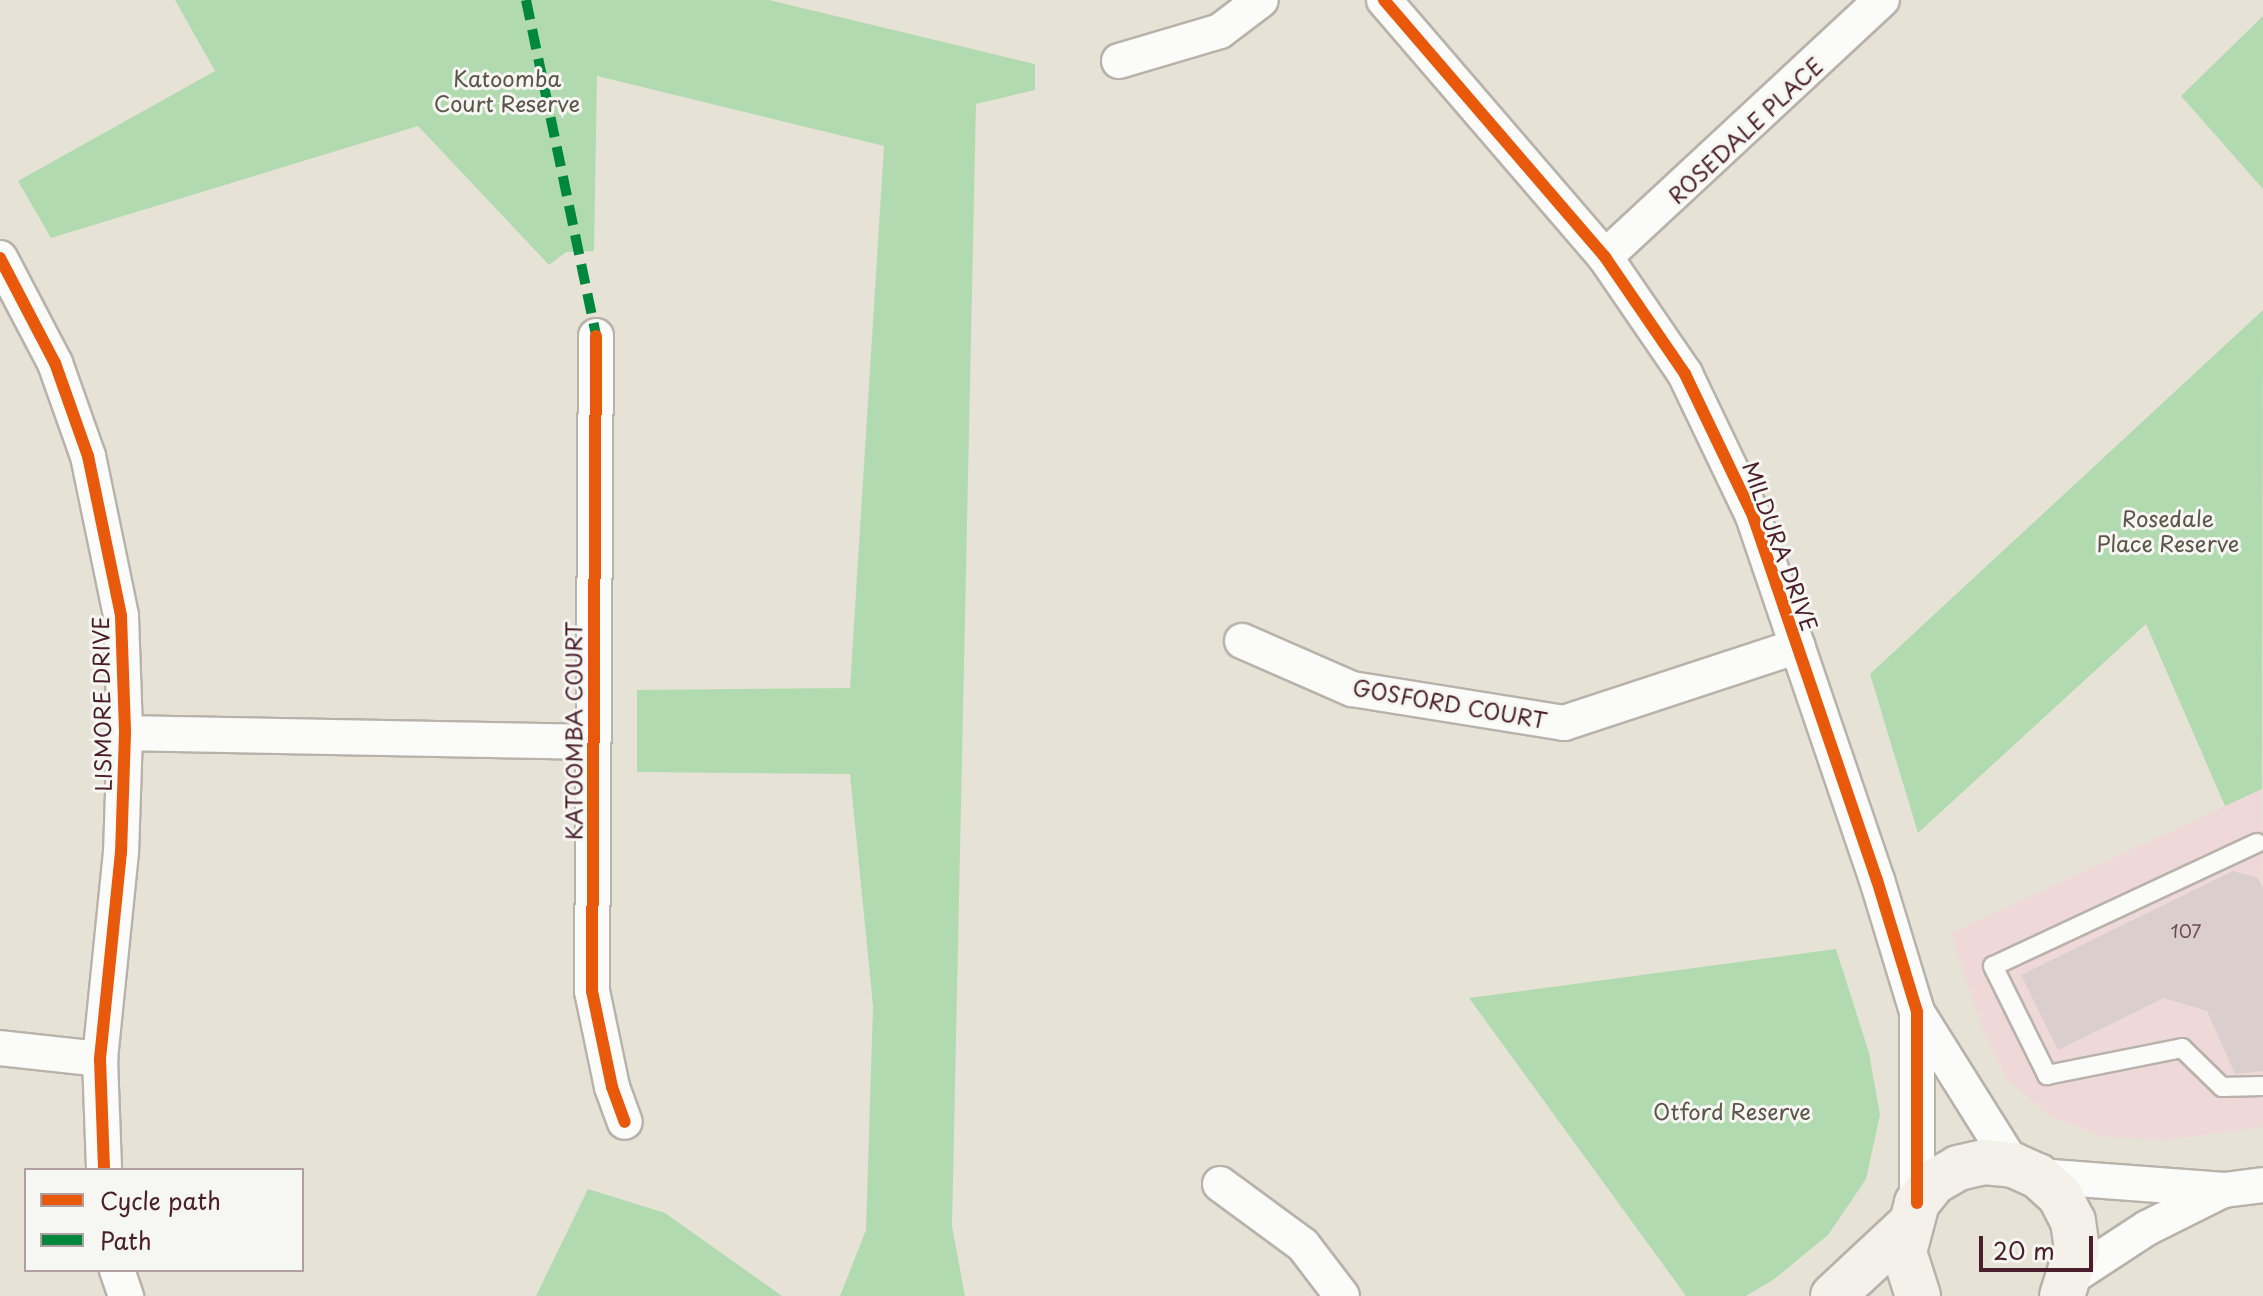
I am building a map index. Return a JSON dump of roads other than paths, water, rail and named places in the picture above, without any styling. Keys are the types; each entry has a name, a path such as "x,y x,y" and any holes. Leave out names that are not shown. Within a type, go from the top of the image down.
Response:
{"street":[{"path":"1119,61 1220,31 1261,0"},
{"name":"MILDURA DRIVE","path":"1384,0 1605,257 1685,374 1753,516 1917,1012 2026,1170"},
{"name":"ROSEDALE PLACE","path":"1605,257 1882,0"},
{"name":"LISMORE DRIVE","path":"0,258 55,363 88,456 121,616 125,733 121,852 100,1059 104,1168"},
{"name":"KATOOMBA COURT","path":"596,336 592,991 625,1122"},
{"name":"GOSFORD COURT","path":"1242,641 1352,689 1564,723 1798,646"},
{"name":"KATOOMBA COURT","path":"125,733 592,742"},
{"name":"MILDURA DRIVE","path":"1911,1216 1917,1012"},
{"path":"0,1048 100,1059"},
{"path":"1833,1296 1911,1216 1934,1182 1958,1168 1985,1162 2026,1170 2224,1190 2263,1185"},
{"path":"2026,1170 2060,1196 2073,1221 2077,1249 2067,1286"},
{"path":"1220,1184 1303,1245 1342,1296"},
{"path":"2067,1286 2147,1228 2224,1190"},
{"path":"1911,1216 1904,1252 1918,1296"},
{"path":"118,1272 126,1296"}],"lane":[{"path":"2257,843 1993,966 2047,1075 2182,1048 2222,1087 2263,1086"}],"park label":[{"name":"Katoomba Court Reserve","path":"507,90"},
{"name":"Rosedale Place Reserve","path":"2168,530"},
{"name":"Otford Reserve","path":"1732,1111"}]}
